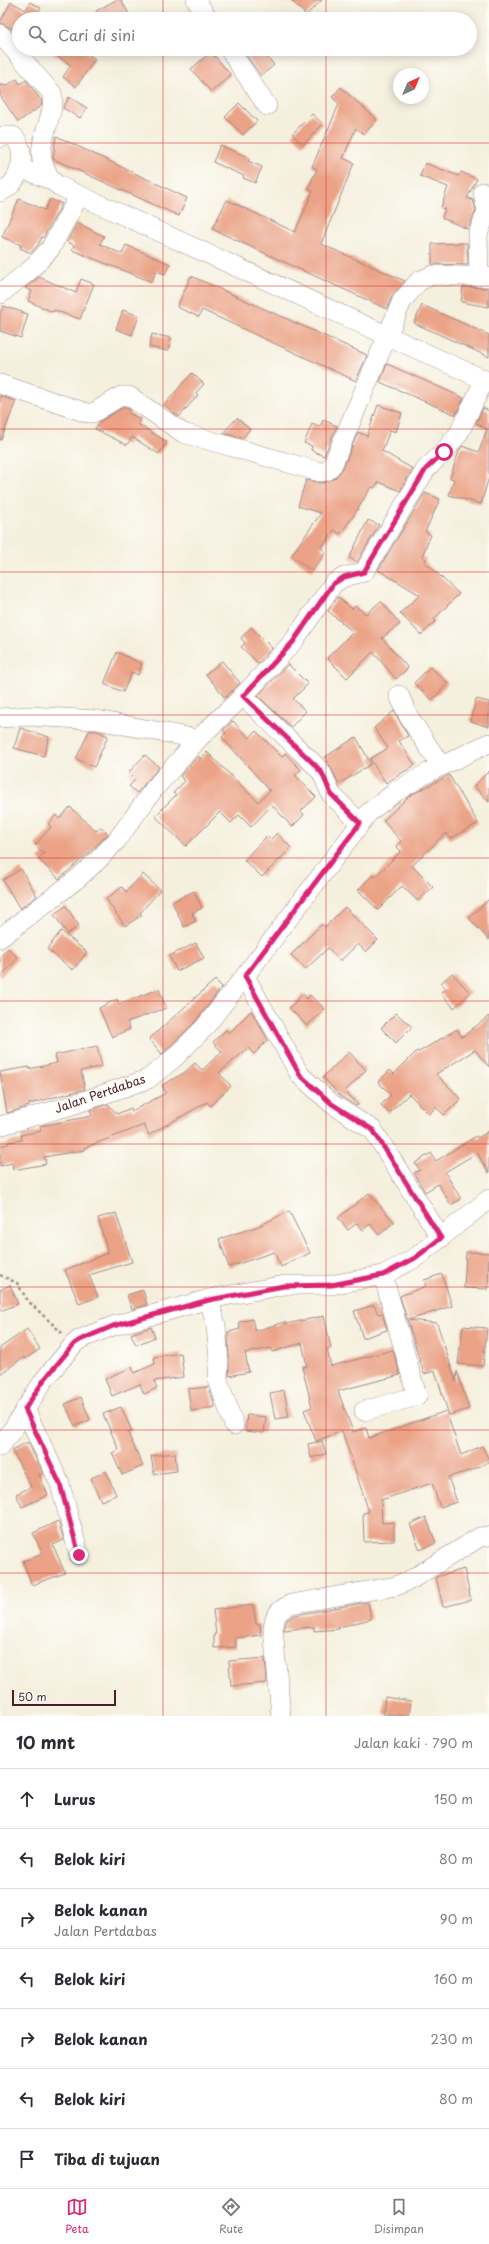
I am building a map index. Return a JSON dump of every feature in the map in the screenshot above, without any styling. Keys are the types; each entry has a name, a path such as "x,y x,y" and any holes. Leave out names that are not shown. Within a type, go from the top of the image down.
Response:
{"street":[{"path":"196,0 204,12"},
{"path":"0,34 12,48"},
{"path":"19,56 52,93 53,101 42,150 42,161 51,180"},
{"path":"234,56 267,106"},
{"path":"0,138 3,136 13,136 19,142 22,156 20,168 11,182 0,192"},
{"path":"0,938 77,879 99,859 117,840 154,789 198,739 243,696 293,642 333,584 344,577 364,572 426,469 444,452 459,433 487,382 389,336 79,196 51,180 20,168"},
{"path":"0,384 88,413 93,412 121,396 129,396 183,433 320,472 327,470 333,464 389,336 402,301 419,281 433,275 484,277 478,234 487,211 482,192"},
{"path":"0,294 30,270 50,249 79,196"},
{"path":"399,695 408,716 441,766"},
{"path":"243,696 314,764 322,773 331,794 360,823"},
{"path":"0,718 29,716 97,720 198,739"},
{"name":"Jalan Pertdabas","path":"0,1126 69,1106 148,1079 174,1059 204,1028 369,812 397,791 441,766 489,744"},
{"path":"245,976 300,1075 332,1104 373,1130 441,1238"},
{"path":"0,1447 44,1380 74,1344 113,1326 209,1300 284,1286 331,1285 383,1275 415,1258 489,1199"},
{"path":"364,1411 417,1396 383,1275"},
{"path":"209,1300 216,1325 219,1360 218,1380 234,1425"},
{"path":"25,1409 60,1484 79,1555"},
{"path":"281,1716 273,1628 275,1616 279,1610 291,1604 396,1586 412,1579 480,1537 489,1536"}],"path":[{"path":"0,1275 17,1283 31,1305 74,1344"}],"building":[{"path":"116,0 121,0 128,12 97,12"},
{"path":"291,0 322,0 309,12 303,12"},
{"path":"11,2 26,10 30,2 41,8 38,12 12,12 12,29 0,22"},
{"path":"57,56 91,56 95,59 76,87 63,77 71,65"},
{"path":"206,56 214,56 231,75 211,92 191,69"},
{"path":"247,56 266,56 274,65 261,76"},
{"path":"17,79 20,84 26,80 42,101 41,106 18,122 0,95 0,84 6,86"},
{"path":"341,87 377,120 364,134 356,128 343,158 354,163 321,244 405,281 393,294 387,309 212,229 227,200 295,232 313,191 308,189 317,169 312,167 339,104 332,97"},
{"path":"69,97 87,108 80,118 63,108"},
{"path":"239,103 257,121 243,135 225,117"},
{"path":"312,114 323,124 303,145 292,134"},
{"path":"56,136 187,198 179,216 53,159"},
{"path":"220,145 250,158 248,161 262,167 255,183 243,178 244,176 213,162"},
{"path":"425,163 459,176 461,172 477,179 467,198 473,200 476,210 468,229 442,218 445,209 441,208 448,187 420,176"},
{"path":"19,199 45,210 50,199 62,204 43,238 42,237 38,245 31,253 20,248 21,245 2,237"},
{"path":"77,223 104,236 100,244 122,254 126,245 170,264 165,274 156,271 152,282 72,250 74,245 67,242"},
{"path":"467,243 468,265 432,264 432,244"},
{"path":"191,276 367,355 356,381 202,310 199,317 177,307"},
{"path":"39,277 76,293 81,279 94,284 80,319 54,310 53,312 28,301 32,291 25,288"},
{"path":"463,287 489,288 489,307 461,302"},
{"path":"422,305 489,335 489,357 414,323"},
{"path":"3,306 28,314 21,338 0,331 0,314"},
{"path":"123,310 139,316 132,335 116,329"},
{"path":"152,334 171,338 168,351 149,347"},
{"path":"387,364 464,398 456,415 380,382"},
{"path":"192,373 204,384 196,393 198,395 179,417 164,405"},
{"path":"0,396 16,401 1,440 0,440"},
{"path":"378,405 402,413 396,432 390,430 382,451 413,469 400,491 379,482 374,488 371,487 354,515 340,534 334,530 321,548 326,552 312,571 291,556 321,513 298,506 306,480 322,483 335,478 343,468 358,432 367,436"},
{"path":"124,407 130,410 129,413 140,419 138,424 167,442 159,454 132,437 127,445 95,429 99,422"},
{"path":"483,408 489,411 489,477 481,504 449,495 454,479 450,478 462,446 479,452 487,429 476,423"},
{"path":"237,418 250,429 242,438 223,433"},
{"path":"323,420 337,426 324,456 311,450 312,446 304,443 312,424 320,427"},
{"path":"425,493 440,499 425,532 431,535 422,556 426,559 425,562 459,594 434,619 436,621 421,635 400,613 420,595 378,570"},
{"path":"368,520 379,525 357,562 349,558"},
{"path":"338,597 352,609 355,606 366,614 381,601 400,624 382,638 408,668 396,679 373,652 347,678 327,658 353,632 328,611"},
{"path":"251,627 272,648 258,663 241,647 245,643 241,638"},
{"path":"117,652 142,664 138,675 132,672 123,692 104,684"},
{"path":"222,661 240,683 225,698 206,674"},
{"path":"288,664 308,684 293,699 306,711 291,727 258,696"},
{"path":"430,667 448,683 432,700 414,683"},
{"path":"476,699 489,702 489,727 470,721"},
{"path":"394,711 408,736 399,741 415,765 386,783 370,759 388,748 374,728"},
{"path":"233,721 249,738 256,731 282,757 285,753 301,770 295,775 316,797 301,811 304,815 292,827 272,805 251,827 239,815 231,823 220,812 186,846 155,816 176,795 173,793 185,781 180,776 198,756 201,759 207,752 258,802 270,791 222,737 226,733 223,730"},
{"path":"20,728 49,737 44,756 14,748"},
{"path":"89,731 97,731 108,736 94,767 76,759"},
{"path":"356,737 371,764 339,784 325,757"},
{"path":"145,755 159,767 137,793 129,786 135,780 128,773"},
{"path":"489,771 489,802 474,786"},
{"path":"449,775 478,823 450,839 446,833 412,866 433,887 418,901 402,886 378,910 358,890 373,875 375,877 401,851 396,846 401,841 383,821 409,796"},
{"path":"70,807 96,831 101,827 108,834 59,879 38,859 44,853 35,845 51,827 48,824 56,815 59,819"},
{"path":"277,833 291,848 262,877 244,860 267,836 271,839"},
{"path":"21,869 37,896 20,909 3,880"},
{"path":"143,874 160,890 140,913 142,915 125,926 106,899 122,887 126,892"},
{"path":"194,891 202,908 192,913 196,921 184,927 172,902"},
{"path":"489,899 489,940 469,918"},
{"path":"66,906 79,926 67,934 54,914"},
{"path":"345,907 378,940 366,952 358,944 340,961 328,948 306,969 291,955 322,924 325,927"},
{"path":"61,931 87,952 73,970 47,949"},
{"path":"196,943 204,958 177,971 169,956"},
{"path":"8,948 18,958 0,977 0,957"},
{"path":"452,973 470,993 454,1008 441,993 446,989 441,983"},
{"path":"215,980 222,987 196,1021 162,1054 149,1039"},
{"path":"159,989 166,1008 127,1022 130,1029 112,1037 99,1008 117,999 119,1004"},
{"path":"303,994 307,999 310,995 325,1009 307,1026 289,1008"},
{"path":"251,1011 268,1040 254,1054 248,1048 219,1073 231,1086 210,1106 207,1102 149,1135 144,1125 84,1148 84,1150 44,1157 46,1164 13,1170 12,1163 0,1166 0,1146 8,1144 8,1142 22,1140 21,1135 41,1131 40,1126 92,1116 90,1110 108,1104 117,1114 131,1108 132,1111 166,1093 162,1085 184,1073 195,1063 202,1070 222,1052 213,1042 226,1030 229,1033"},
{"path":"396,1013 412,1027 396,1043 381,1028"},
{"path":"489,1016 489,1067 475,1050 436,1074 461,1099 444,1115 436,1107 429,1114 409,1094 389,1113 381,1105 391,1095 378,1082 390,1070 394,1074 417,1051 419,1052 457,1029 462,1037"},
{"path":"97,1046 102,1066 81,1071 85,1089 29,1104 29,1106 7,1113 0,1072 29,1067 29,1069 57,1063 55,1055"},
{"path":"349,1052 366,1070 345,1091 358,1105 356,1106 339,1095 323,1077"},
{"path":"489,1131 489,1173 477,1153 445,1172 461,1199 451,1205 438,1184 425,1192 414,1173 420,1170 415,1163 431,1153 436,1161 476,1136 478,1138"},
{"path":"369,1193 394,1222 379,1235 370,1224 363,1230 357,1223 348,1230 338,1218"},
{"path":"289,1211 310,1253 281,1267 274,1252 229,1267 219,1239 259,1226"},
{"path":"116,1213 132,1262 89,1275 98,1297 79,1304 65,1270 108,1253 98,1218"},
{"path":"466,1252 489,1253 488,1289 464,1288"},
{"path":"442,1274 452,1306 409,1320 437,1323 456,1382 457,1371 469,1409 449,1415 435,1371 424,1374 400,1296 426,1286 424,1280"},
{"path":"10,1285 18,1304 0,1311 0,1290"},
{"path":"143,1290 147,1305 132,1309 127,1295"},
{"path":"374,1305 378,1314 382,1313 387,1330 363,1338 354,1311"},
{"path":"324,1316 331,1348 327,1349 331,1366 393,1350 400,1375 338,1391 353,1432 366,1428 369,1438 446,1411 461,1455 482,1446 489,1460 489,1462 472,1470 448,1477 457,1502 440,1507 432,1483 381,1500 382,1523 394,1522 394,1541 364,1542 363,1513 369,1512 342,1431 316,1441 304,1410 312,1407 302,1367 307,1366 302,1343 272,1352 271,1348 245,1353 249,1372 229,1376 228,1332 240,1329 239,1322 252,1319 255,1331 285,1322 286,1324"},
{"path":"463,1326 487,1328 483,1366 458,1364"},
{"path":"151,1327 155,1337 136,1345 131,1334"},
{"path":"27,1329 40,1349 25,1359 24,1357 0,1374 0,1348"},
{"path":"181,1353 184,1377 154,1381 157,1388 144,1394 140,1384 112,1396 105,1379 132,1367 134,1373 155,1364 154,1357"},
{"path":"209,1387 215,1407 191,1411 188,1389"},
{"path":"284,1390 289,1417 275,1419 270,1393"},
{"path":"81,1397 90,1420 75,1426 65,1404"},
{"path":"121,1407 132,1431 128,1433 143,1466 122,1475 112,1453 119,1450 103,1414"},
{"path":"247,1415 266,1417 264,1433 245,1431"},
{"path":"322,1441 326,1454 311,1458 308,1444"},
{"path":"28,1442 43,1473 39,1475 48,1495 22,1507 16,1494 31,1487 12,1450"},
{"path":"175,1453 177,1471 154,1474 151,1456"},
{"path":"106,1471 116,1495 101,1501 91,1478"},
{"path":"426,1517 436,1543 420,1550 410,1524"},
{"path":"58,1521 64,1540 53,1545 65,1573 32,1585 23,1561 43,1554 33,1533"},
{"path":"464,1569 471,1600 443,1607 436,1577"},
{"path":"368,1602 371,1619 339,1627 339,1629 314,1631 314,1627 284,1630 287,1620 295,1615"},
{"path":"253,1605 256,1624 260,1624 261,1635 235,1638 236,1647 214,1648 214,1634 216,1634 213,1610"},
{"path":"265,1658 267,1683 231,1686 229,1661"},
{"path":"385,1697 411,1701 409,1716 383,1714"}],"route":[{"path":"79,1555 60,1484 25,1409 44,1380 74,1344 113,1326 209,1300 284,1286 331,1285 383,1275 415,1258 441,1238 373,1130 332,1104 308,1084 300,1075 245,976 296,911 360,823 335,800 322,773 314,764 243,696 293,642 333,584 349,575 358,575 364,572 426,469 444,452"}]}
